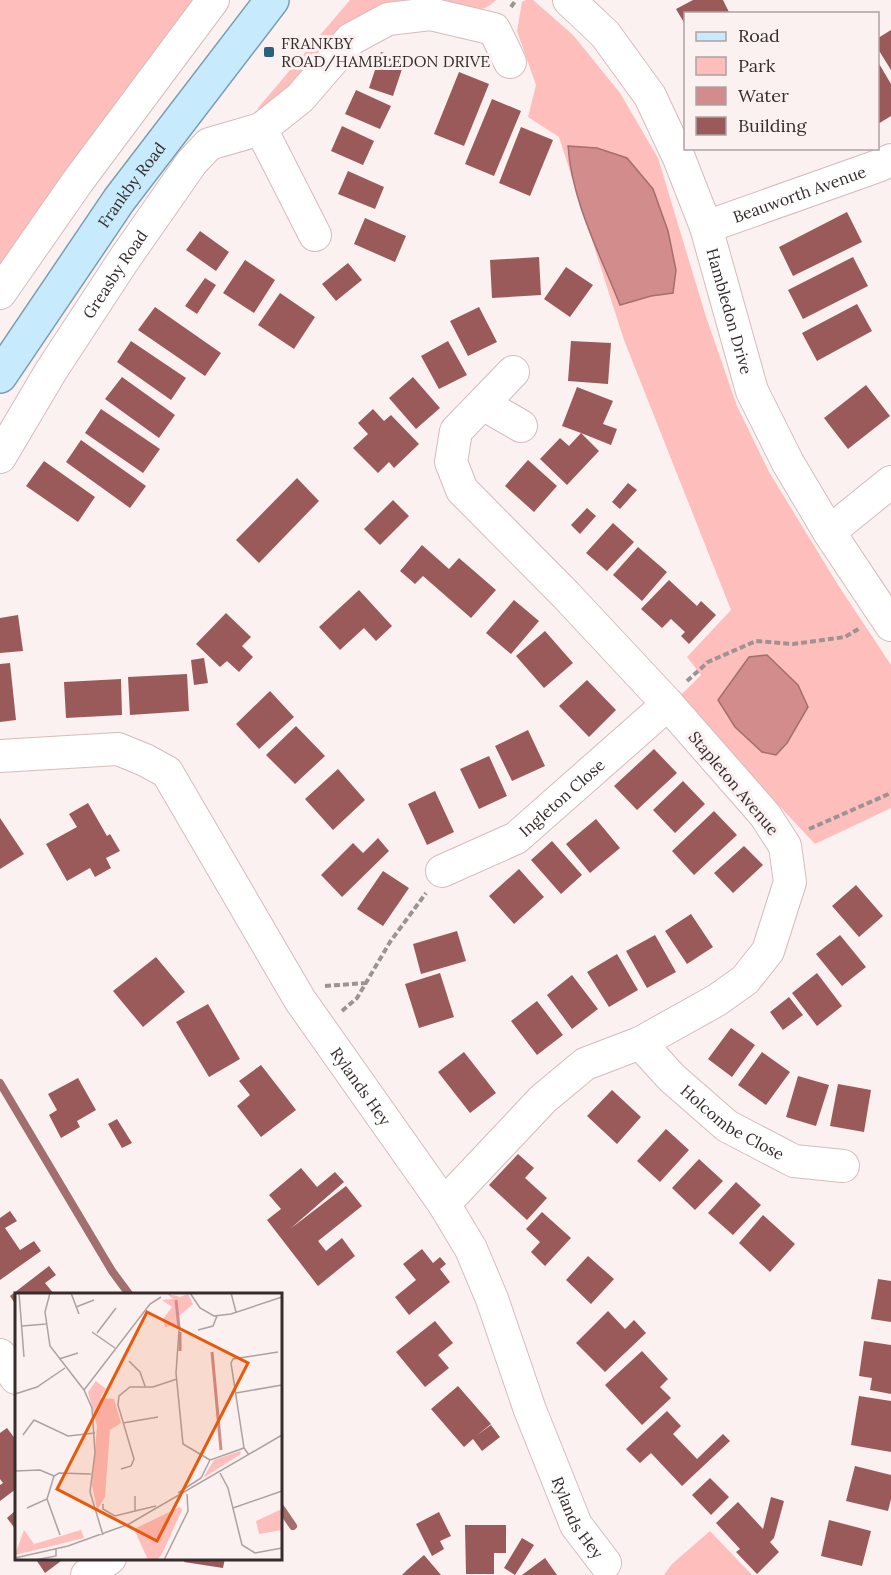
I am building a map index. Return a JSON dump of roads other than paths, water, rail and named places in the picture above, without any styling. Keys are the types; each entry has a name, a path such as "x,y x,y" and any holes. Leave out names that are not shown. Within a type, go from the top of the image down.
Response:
{"main road":[{"name":"Frankby Road","path":"0,376 119,200 272,0"}],"street":[{"path":"0,293 78,181 213,0"},
{"name":"Hambledon Drive","path":"569,0 604,34 650,96 680,158 706,227 752,391 788,463 829,532 887,619"},
{"name":"Greasby Road","path":"0,457 51,371 123,261 192,162 208,144 261,129 300,98 351,39 388,19 430,14 494,29 510,62"},
{"path":"261,129 315,235"},
{"name":"Beauworth Avenue","path":"706,227 891,160"},
{"name":"Stapleton Avenue","path":"444,1204 543,1099 585,1064 640,1043 717,1000 745,980 768,951 790,882 785,846 765,815 667,703 566,595 462,490 451,462 456,431 513,372"},
{"path":"483,404 521,426"},
{"path":"829,532 891,483"},
{"name":"Ingleton Close","path":"442,871 516,838 667,703"},
{"name":"Rylands Hey","path":"0,756 118,749 167,772 294,989 444,1204 471,1249 492,1299 530,1410 576,1525 605,1563"},
{"name":"Holcombe Close","path":"640,1043 672,1078 727,1126 794,1161 843,1166"},
{"path":"0,1355 15,1376"},
{"path":"87,1575 107,1560"}],"water":[{"path":"568,146 597,148 627,158 653,189 668,231 676,270 673,293 651,296 620,305 581,207"},
{"path":"767,655 798,685 808,707 787,743 776,755 762,752 735,727 718,700 749,657"}],"waterway":[{"path":"0,1083 112,1271 128,1293"},
{"path":"282,1510 293,1526"}],"place":[{"name":"FRANKBY ROAD/HAMBLEDON DRIVE","path":"269,52"}]}
